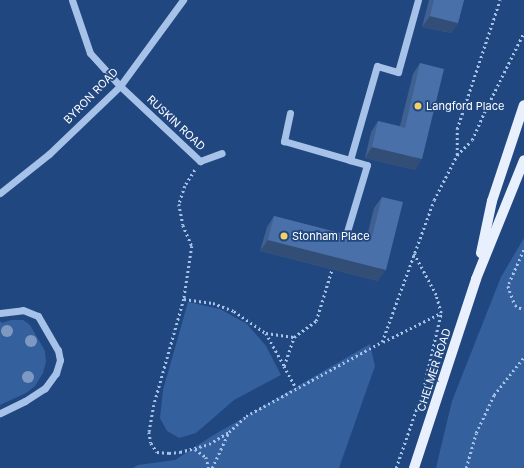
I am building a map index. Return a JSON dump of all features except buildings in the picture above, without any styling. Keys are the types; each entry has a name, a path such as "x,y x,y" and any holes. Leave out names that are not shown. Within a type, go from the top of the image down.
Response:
{"main road":[{"name":"CHELMER ROAD","path":"476,278 492,201 524,105"},
{"name":"CHELMER ROAD","path":"513,138 524,117"},
{"name":"CHELMER ROAD","path":"414,468 476,278 524,160"}],"street":[{"name":"RUSKIN ROAD","path":"72,0 90,53 120,86 200,161 222,153"},
{"name":"BYRON ROAD","path":"0,194 49,154 120,86 183,0"},
{"path":"350,160 378,66 398,72 418,0"},
{"path":"290,113 284,141 367,165 346,235"},
{"path":"0,313 23,310 38,316 58,350 60,360 56,373 45,388 25,401 0,413"}],"path":[{"path":"457,155 458,129 500,0"},
{"path":"382,342 434,200 457,155 472,140 524,32"},
{"path":"200,161 185,186 179,204 183,225 192,246 184,298 154,405 149,432 152,444 157,452 168,453 194,449 210,444 229,432 246,416 382,342 441,313"},
{"path":"524,250 508,286 515,305 524,310"},
{"path":"396,468 423,390 441,313 436,295 414,253"},
{"path":"284,366 294,337 316,321 332,269"},
{"path":"184,298 213,303 234,311 266,333 294,337"},
{"path":"266,333 296,388"},
{"path":"466,468 476,433 494,395 524,357"},
{"path":"211,468 229,432"},
{"path":"194,449 206,457 211,468"}],"shaded area":[{"path":"524,238 524,468 436,468 452,401 501,277"},
{"path":"188,302 220,309 247,324 266,346 281,375 234,400 196,433 179,438 167,431 160,418 163,390"},
{"path":"11,320 23,320 30,325 45,351 46,362 43,373 35,386 26,393 0,405 0,321 2,323"},
{"path":"370,344 375,366 339,468 133,468 138,465 175,460 212,436"}],"place":[{"name":"Langford Place","path":"418,106"},
{"name":"Stonham Place","path":"284,236"}]}
